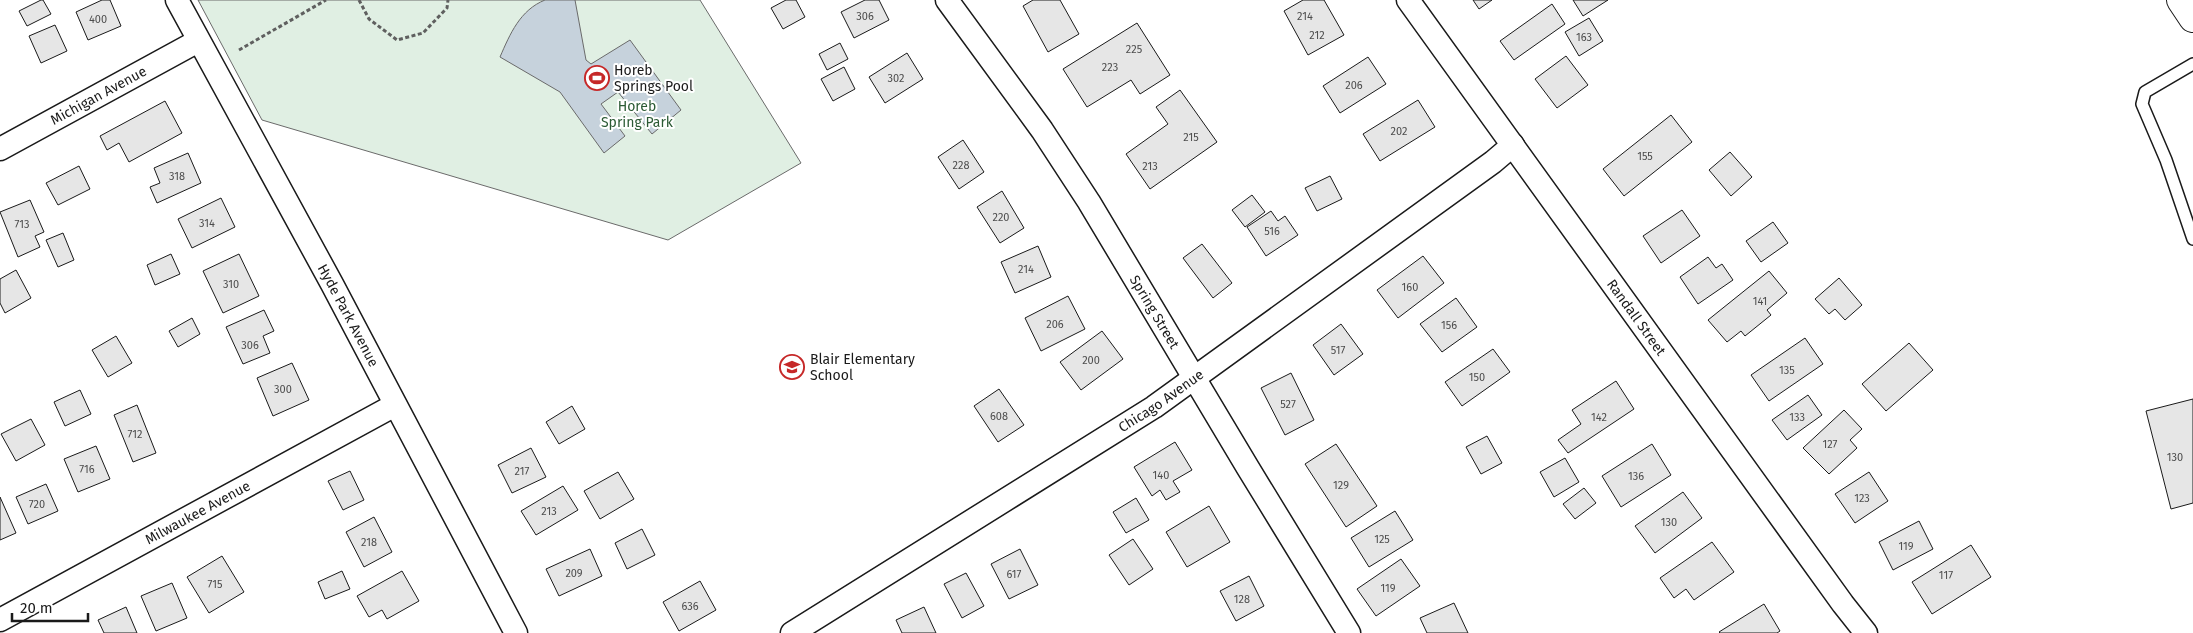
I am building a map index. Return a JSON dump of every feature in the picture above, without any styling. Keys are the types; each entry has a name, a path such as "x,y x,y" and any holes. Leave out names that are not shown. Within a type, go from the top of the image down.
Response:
{"street":[{"name":"Hyde Park Avenue","path":"177,0 332,284 516,633"},
{"name":"Spring Street","path":"948,0 1047,138 1089,202 1349,633"},
{"name":"Randall Street","path":"1408,0 1843,604 1866,633"},
{"name":"Michigan Avenue","path":"0,149 198,41"},
{"name":"Chicago Avenue","path":"792,633 1154,406 1406,225 1513,145"},
{"name":"Milwaukee Avenue","path":"0,620 395,405"}],"lane":[{"path":"2193,64 2145,92 2142,104 2166,160 2193,239"}],"path":[{"path":"239,50 326,0"},
{"path":"359,0 368,19 397,40 422,33 447,8 448,0"}],"green space":[{"name":"Horeb Spring Park","path":"198,0 700,0 801,163 668,240 262,120"}],"shaded area":[{"name":"Horeb Springs Pool","path":"545,0 575,0 586,60 591,64 630,40 681,110 652,134 618,92 601,104 625,136 604,153 560,92 500,57 512,31 522,16 536,4"}],"building":[{"path":"43,0 51,14 27,26 19,11"},
{"path":"102,0 110,0 121,26 88,40 76,12"},
{"path":"786,0 796,0 805,17 783,29 771,8"},
{"path":"865,0 879,0 889,20 854,38 841,12"},
{"path":"1033,0 1060,0 1079,34 1048,52 1023,6"},
{"path":"1303,0 1324,0 1344,35 1308,55 1284,11"},
{"path":"1473,0 1492,0 1479,9"},
{"path":"1573,0 1608,0 1583,16"},
{"path":"1552,4 1565,24 1514,60 1500,41"},
{"path":"1589,18 1603,41 1579,56 1565,32"},
{"path":"1137,23 1170,75 1140,94 1131,80 1087,107 1063,69"},
{"path":"55,25 67,51 41,63 29,36"},
{"path":"840,43 848,59 827,70 819,54"},
{"path":"907,53 923,79 885,103 869,77"},
{"path":"1566,56 1588,85 1557,108 1535,79"},
{"path":"1368,57 1386,84 1340,113 1323,86"},
{"path":"844,67 855,89 833,101 821,79"},
{"path":"1180,90 1217,142 1150,189 1126,154 1168,124 1156,107"},
{"path":"1418,100 1435,127 1380,161 1363,134"},
{"path":"165,101 182,133 129,162 119,143 107,150 100,136"},
{"path":"1671,115 1692,142 1624,196 1603,169"},
{"path":"963,140 984,172 959,189 938,157"},
{"path":"1730,152 1752,177 1731,196 1709,170"},
{"path":"188,153 201,183 157,203 150,187 160,183 154,168"},
{"path":"79,166 90,189 58,205 46,183"},
{"path":"1330,176 1342,199 1317,211 1305,188"},
{"path":"1002,191 1024,228 1000,243 977,207"},
{"path":"1252,195 1265,212 1245,227 1232,210"},
{"path":"221,198 235,227 192,248 178,219"},
{"path":"30,200 44,232 35,236 40,247 18,257 0,212"},
{"path":"1682,210 1700,236 1661,263 1643,236"},
{"path":"1271,211 1278,221 1285,216 1298,235 1266,256 1247,227"},
{"path":"1773,222 1788,243 1761,262 1746,241"},
{"path":"63,233 74,260 58,267 46,240"},
{"path":"1202,244 1232,283 1213,298 1183,258"},
{"path":"1038,246 1051,277 1015,293 1001,262"},
{"path":"171,254 180,274 155,285 147,265"},
{"path":"239,254 259,296 223,313 203,271"},
{"path":"1423,256 1444,283 1398,318 1377,290"},
{"path":"1708,257 1716,268 1722,264 1733,280 1698,304 1680,277"},
{"path":"16,270 31,298 5,313 0,303 0,279"},
{"path":"1769,271 1787,293 1767,310 1771,315 1745,336 1741,331 1727,342 1708,320"},
{"path":"1839,278 1862,305 1845,320 1835,309 1829,314 1815,299"},
{"path":"1068,296 1085,329 1041,351 1025,318"},
{"path":"1456,298 1477,327 1442,352 1420,324"},
{"path":"264,310 274,331 263,336 270,353 243,364 226,327"},
{"path":"192,318 200,334 178,347 169,331"},
{"path":"1341,324 1363,354 1334,375 1313,345"},
{"path":"1102,331 1123,359 1081,390 1060,362"},
{"path":"116,336 132,363 108,377 92,350"},
{"path":"1805,338 1823,364 1769,401 1751,375"},
{"path":"1909,343 1933,370 1886,411 1862,384"},
{"path":"1493,349 1510,372 1462,406 1445,382"},
{"path":"292,363 309,400 273,416 257,378"},
{"path":"1291,373 1314,420 1285,435 1261,388"},
{"path":"1616,381 1634,409 1568,453 1558,440 1581,424 1572,410"},
{"path":"999,389 1024,425 998,442 974,406"},
{"path":"80,390 91,414 65,426 54,402"},
{"path":"1808,395 1822,415 1787,440 1772,420"},
{"path":"2193,399 2193,503 2171,509 2146,411"},
{"path":"137,405 156,453 133,462 114,415"},
{"path":"572,406 585,429 559,444 546,422"},
{"path":"1844,410 1862,429 1850,440 1857,448 1829,474 1803,448"},
{"path":"31,419 45,445 16,461 1,434"},
{"path":"1487,436 1502,463 1481,474 1466,447"},
{"path":"1175,442 1192,470 1173,481 1180,492 1166,500 1160,490 1152,496 1134,467"},
{"path":"1336,444 1377,506 1346,527 1305,464"},
{"path":"1652,444 1671,475 1621,507 1602,476"},
{"path":"96,446 110,479 78,492 64,459"},
{"path":"531,448 546,477 512,493 498,465"},
{"path":"1565,458 1579,482 1554,497 1540,472"},
{"path":"350,471 364,500 343,510 328,481"},
{"path":"618,472 634,499 600,519 584,491"},
{"path":"1869,472 1888,501 1855,523 1835,494"},
{"path":"46,484 58,511 28,524 16,497"},
{"path":"563,486 578,510 536,535 521,511"},
{"path":"1584,488 1596,503 1575,519 1563,504"},
{"path":"1683,492 1702,518 1655,553 1635,526"},
{"path":"0,497 16,533 0,540"},
{"path":"1136,498 1149,520 1126,533 1113,512"},
{"path":"1209,506 1230,542 1187,567 1166,532"},
{"path":"1395,511 1413,540 1369,567 1351,538"},
{"path":"374,517 392,552 364,567 346,532"},
{"path":"1919,521 1933,549 1893,570 1879,542"},
{"path":"642,529 655,555 627,569 615,543"},
{"path":"1133,539 1153,569 1129,585 1109,555"},
{"path":"1712,542 1734,572 1694,600 1686,589 1674,598 1660,578"},
{"path":"1971,545 1991,577 1932,614 1912,582"},
{"path":"590,549 602,576 559,596 546,569"},
{"path":"1020,549 1038,585 1009,599 991,564"},
{"path":"222,556 244,592 209,613 187,577"},
{"path":"1401,559 1420,586 1376,616 1357,589"},
{"path":"342,571 350,589 325,599 318,582"},
{"path":"402,571 419,601 387,619 382,610 369,617 357,596"},
{"path":"966,573 984,606 962,618 944,584"},
{"path":"1249,576 1264,606 1236,621 1220,591"},
{"path":"700,581 716,610 679,631 663,602"},
{"path":"172,583 187,618 156,631 141,596"},
{"path":"1454,603 1468,633 1427,633 1420,618"},
{"path":"1764,604 1780,631 1777,633 1719,632"},
{"path":"126,607 137,633 104,633 98,620"},
{"path":"924,607 936,633 902,633 896,620"}],"place":[{"name":"Horeb Springs Pool","path":"597,78"},
{"name":"Blair Elementary School","path":"792,367"}]}
